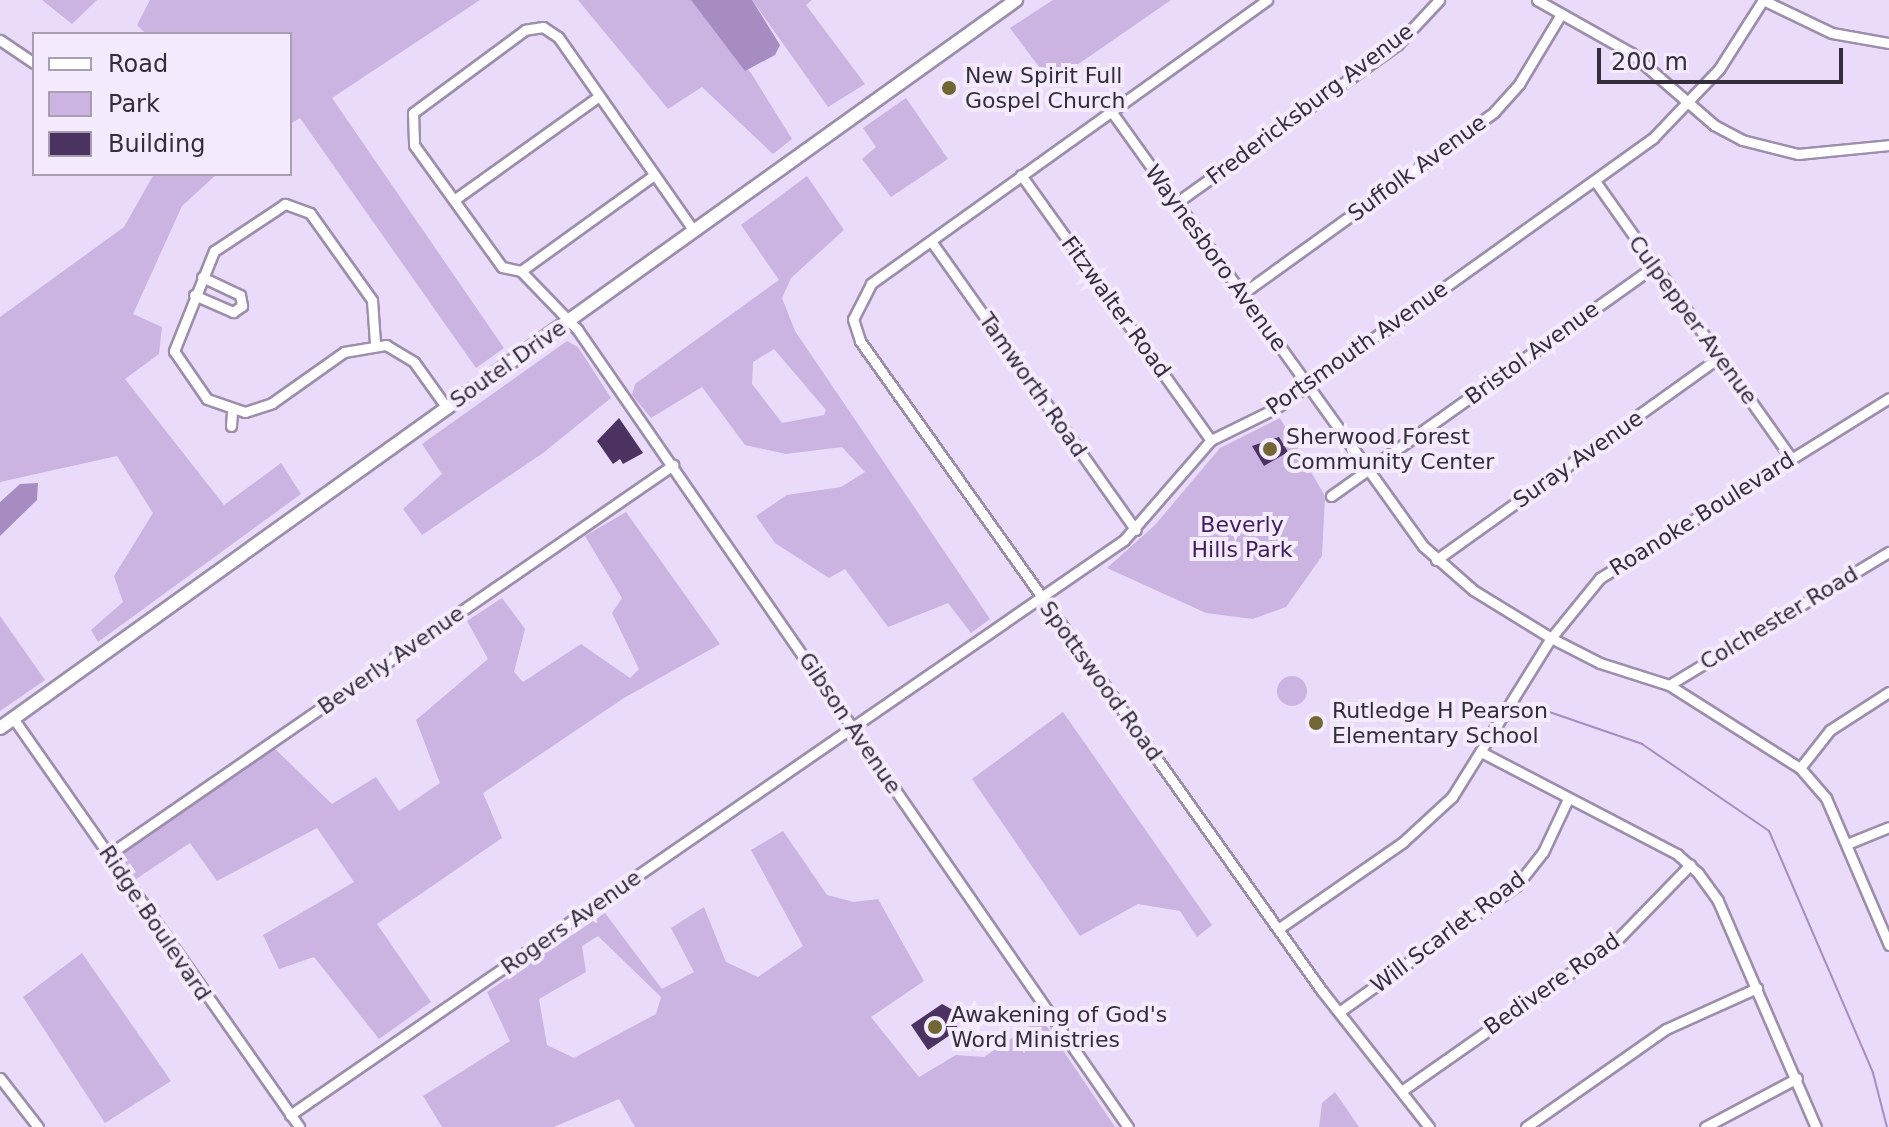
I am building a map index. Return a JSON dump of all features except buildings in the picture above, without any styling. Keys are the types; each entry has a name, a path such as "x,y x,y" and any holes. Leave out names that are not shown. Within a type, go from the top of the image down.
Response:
{"main road":[{"name":"Soutel Drive","path":"0,728 1016,0"}],"street":[{"name":"Spottswood Road","path":"1267,0 863,292 855,330 1278,929 1429,1127"},
{"name":"Fredericksburg Avenue","path":"1176,203 1398,44 1439,0"},
{"path":"1537,0 1631,53 1728,134 1779,152 1889,145"},
{"path":"1763,0 1832,33 1889,43"},
{"name":"Portsmouth Avenue","path":"852,728 1136,530 1211,440 1307,386 1595,181 1690,103 1763,0"},
{"name":"Suffolk Avenue","path":"1242,294 1494,112 1519,84 1561,14"},
{"name":"Gibson Avenue","path":"599,96 558,37 543,27 525,30 421,104 409,123 414,145 502,267 521,271 568,322 673,465 1128,1127"},
{"path":"0,40 32,62"},
{"path":"0,49 11,49"},
{"path":"454,200 599,96 694,231"},
{"name":"Waynesboro Avenue","path":"1111,111 1368,471 1436,560 1551,638 1600,663 1669,685 1800,768 1826,798 1889,945"},
{"path":"521,271 654,175"},
{"name":"Fitzwalter Road","path":"1021,175 1211,440"},
{"name":"Culpepper Avenue","path":"1595,181 1791,458"},
{"path":"375,343 372,300 310,213 294,204 273,208 221,245 194,295 174,351 207,399 232,412 272,403 344,352 375,343 405,354 447,408"},
{"name":"Tamworth Road","path":"931,241 1136,530"},
{"name":"Bristol Avenue","path":"1331,496 1655,266"},
{"path":"194,295 233,312 242,306 240,295 202,277"},
{"name":"Suray Avenue","path":"1436,560 1720,357"},
{"name":"Roanoke Boulevard","path":"1278,929 1418,830 1483,753 1551,638 1616,565 1889,398"},
{"path":"231,426 232,412"},
{"name":"Beverly Avenue","path":"108,855 673,465"},
{"name":"Colchester Road","path":"1669,685 1889,552"},
{"path":"1800,768 1830,730 1889,692"},
{"name":"Ridge Boulevard","path":"13,718 299,1127"},
{"name":"Rogers Avenue","path":"290,1115 852,728"},
{"path":"1483,753 1690,865 1718,901 1816,1127"},
{"name":"Will Scarlet Road","path":"1339,1012 1517,885 1543,852 1567,801"},
{"path":"1847,844 1889,827"},
{"name":"Bedivere Road","path":"1403,1090 1617,940 1690,865"},
{"path":"1526,1127 1649,1039 1757,988"},
{"path":"0,1078 38,1127"},
{"path":"1705,1127 1797,1078"}],"green space":[{"path":"42,0 97,0 72,24"},
{"path":"150,0 480,0 332,98 504,348 476,368 300,118 292,123 292,32 144,32 137,25"},
{"path":"578,0 691,0 751,73 792,139 773,154 702,87 668,109"},
{"path":"752,0 812,0 806,5 865,84 828,107"},
{"path":"1053,0 1171,0 1051,83 1010,28"},
{"path":"906,98 948,159 891,197 862,159 876,147 863,128"},
{"path":"153,176 215,176 182,206 133,314 162,327 159,354 125,379 224,505 281,463 301,494 98,642 91,630 123,602 114,576 153,513 117,456 0,482 0,317 124,227"},
{"path":"807,176 844,230 791,278 782,298 795,331 990,619 971,633 948,603 888,627 845,569 829,578 775,543 756,516 787,495 841,487 865,472 842,447 786,454 745,445 702,387 651,418 632,395 635,384 779,280 741,225","holes":["774,349 826,410 824,415 782,423 752,384 753,362"]},
{"path":"567,341 578,347 611,398 543,453 422,535 403,509 442,474 422,444"},
{"name":"Beverly Hills Park","path":"1280,418 1325,496 1322,556 1286,607 1253,619 1206,613 1107,568 1155,525 1220,448"},
{"path":"626,512 720,644 624,698 483,793 502,838 377,924 431,1002 379,1039 314,957 279,969 263,935 354,882 317,828 217,881 190,843 136,879 119,854 274,748 332,804 376,777 399,811 440,783 416,720 488,659 467,621 502,598 525,629 514,672 523,682 581,644 630,678 639,669 612,613 622,598 585,536"},
{"path":"0,616 45,680 0,711"},
{"path":"1292,676 1303,680 1307,691 1303,702 1292,706 1281,702 1277,691 1281,680"},
{"path":"1063,712 1212,925 1197,937 1180,911 1138,904 1080,936 972,779"},
{"path":"783,831 827,895 854,902 878,899 924,981 871,1017 919,1077 956,1055 984,1057 1041,1018 1115,1127 635,1127 619,1099 554,1127 442,1127 423,1096 510,1041 487,992 605,913 662,989 694,972 671,928 704,907 726,962 758,977 803,946 751,850","holes":["598,936 661,997 656,1014 574,1058 547,1045 539,999 586,972 582,946"]},
{"path":"82,953 171,1081 105,1123 23,997"},
{"path":"1335,1092 1359,1127 1319,1127 1322,1103"}],"shaded area":[{"path":"691,0 752,0 780,45 775,55 745,71"},
{"path":"38,483 37,500 0,536 0,502 20,484"}],"waterway":[{"path":"1529,705 1642,744 1769,831 1873,1073 1887,1127"}],"place":[{"name":"New Spirit Full Gospel Church","path":"949,88"},
{"name":"Sherwood Forest Community Center","path":"1270,449"},
{"name":"Rutledge H Pearson Elementary School","path":"1316,723"},
{"name":"Awakening of God's Word Ministries","path":"935,1027"}]}
